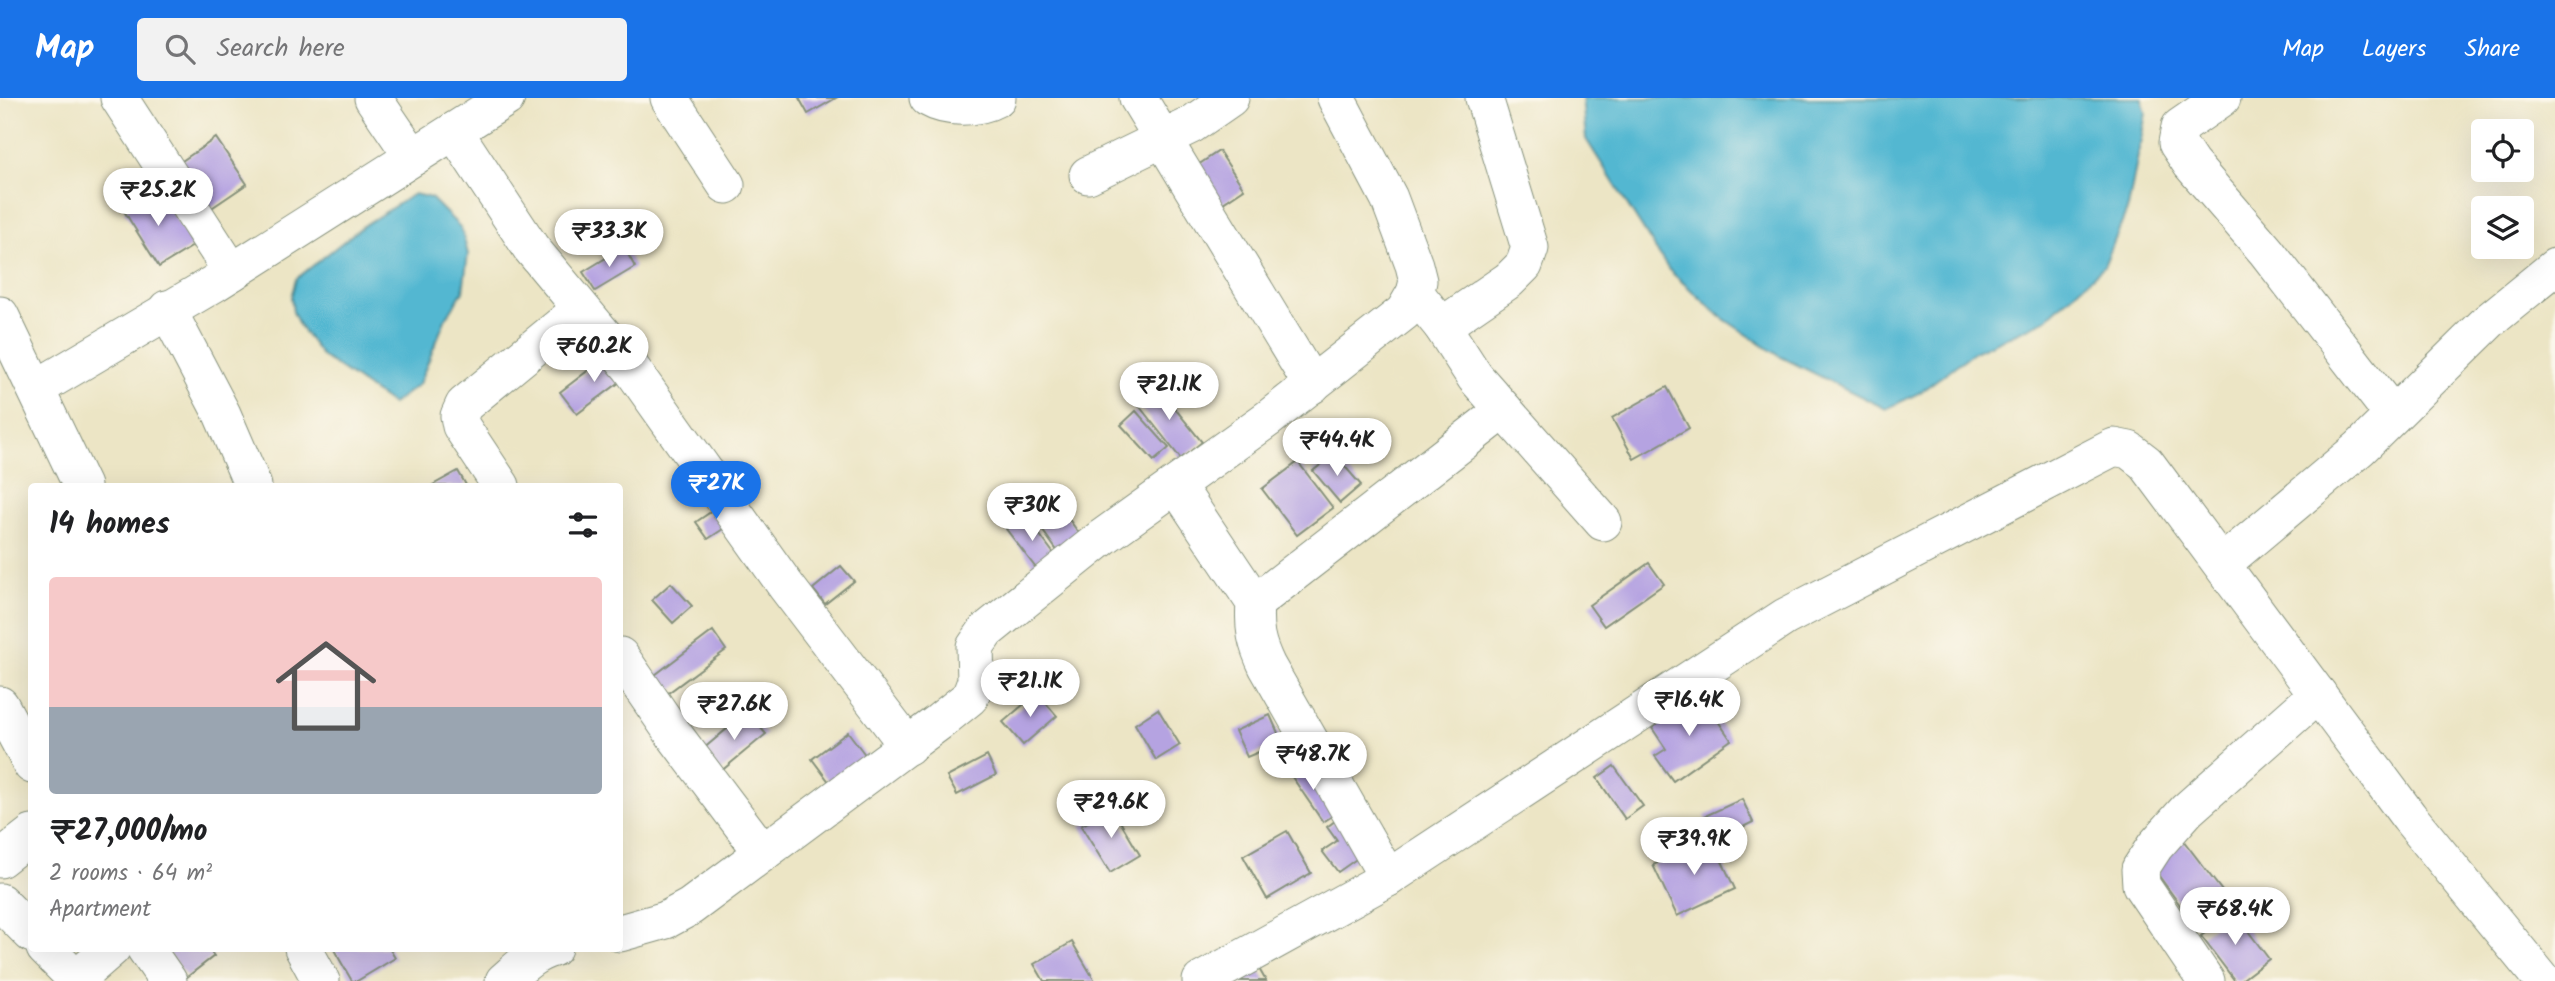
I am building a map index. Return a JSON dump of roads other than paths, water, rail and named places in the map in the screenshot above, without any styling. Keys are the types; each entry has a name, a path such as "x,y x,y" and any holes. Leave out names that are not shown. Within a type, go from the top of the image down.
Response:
{"street":[{"path":"119,98 232,272"},
{"path":"373,98 413,158"},
{"path":"37,388 232,272 506,98"},
{"path":"669,98 726,185"},
{"path":"928,98 938,104 967,106 997,98"},
{"path":"1138,98 1312,384"},
{"path":"1088,175 1191,125 1230,98"},
{"path":"623,932 666,920 690,907 970,697 976,681 975,647 986,631 1103,537 1312,384 1404,312 1415,293 1418,281 1389,198 1336,98"},
{"path":"1442,326 1508,280 1524,265 1530,248 1485,98"},
{"path":"2222,98 2180,127 2177,143 2190,164 2266,251 2393,415"},
{"path":"454,131 531,248 631,368 786,586 908,746"},
{"path":"2222,564 2360,448 2490,320 2555,267"},
{"path":"1415,293 1442,326 1475,377 1603,522"},
{"path":"167,309 222,414 252,483"},
{"path":"499,483 461,426 459,416 464,405 581,309"},
{"path":"0,314 81,483"},
{"path":"1255,603 1504,410"},
{"path":"1201,981 1388,878 1785,617 2114,447 2129,450 2146,463 2409,817 2543,981"},
{"path":"1176,485 1255,603 1257,645 1267,666 1388,878"},
{"path":"623,660 675,736 763,853"},
{"path":"2206,981 2141,885 2140,869 2155,846 2187,810 2318,694"},
{"path":"0,705 28,758"},
{"path":"0,859 28,837"},
{"path":"0,902 28,930"},
{"path":"50,952 75,980 107,952"},
{"path":"148,952 168,981"},
{"path":"305,952 321,981"}],"water":[{"path":"1582,98 2142,98 2146,113 2128,208 2104,266 2045,320 1974,352 1919,393 1886,409 1781,357 1721,317 1669,270 1586,139"},
{"path":"414,194 431,198 461,228 468,254 463,291 445,320 419,384 392,404 322,356 299,325 293,312 291,297 296,279 363,226"}]}
